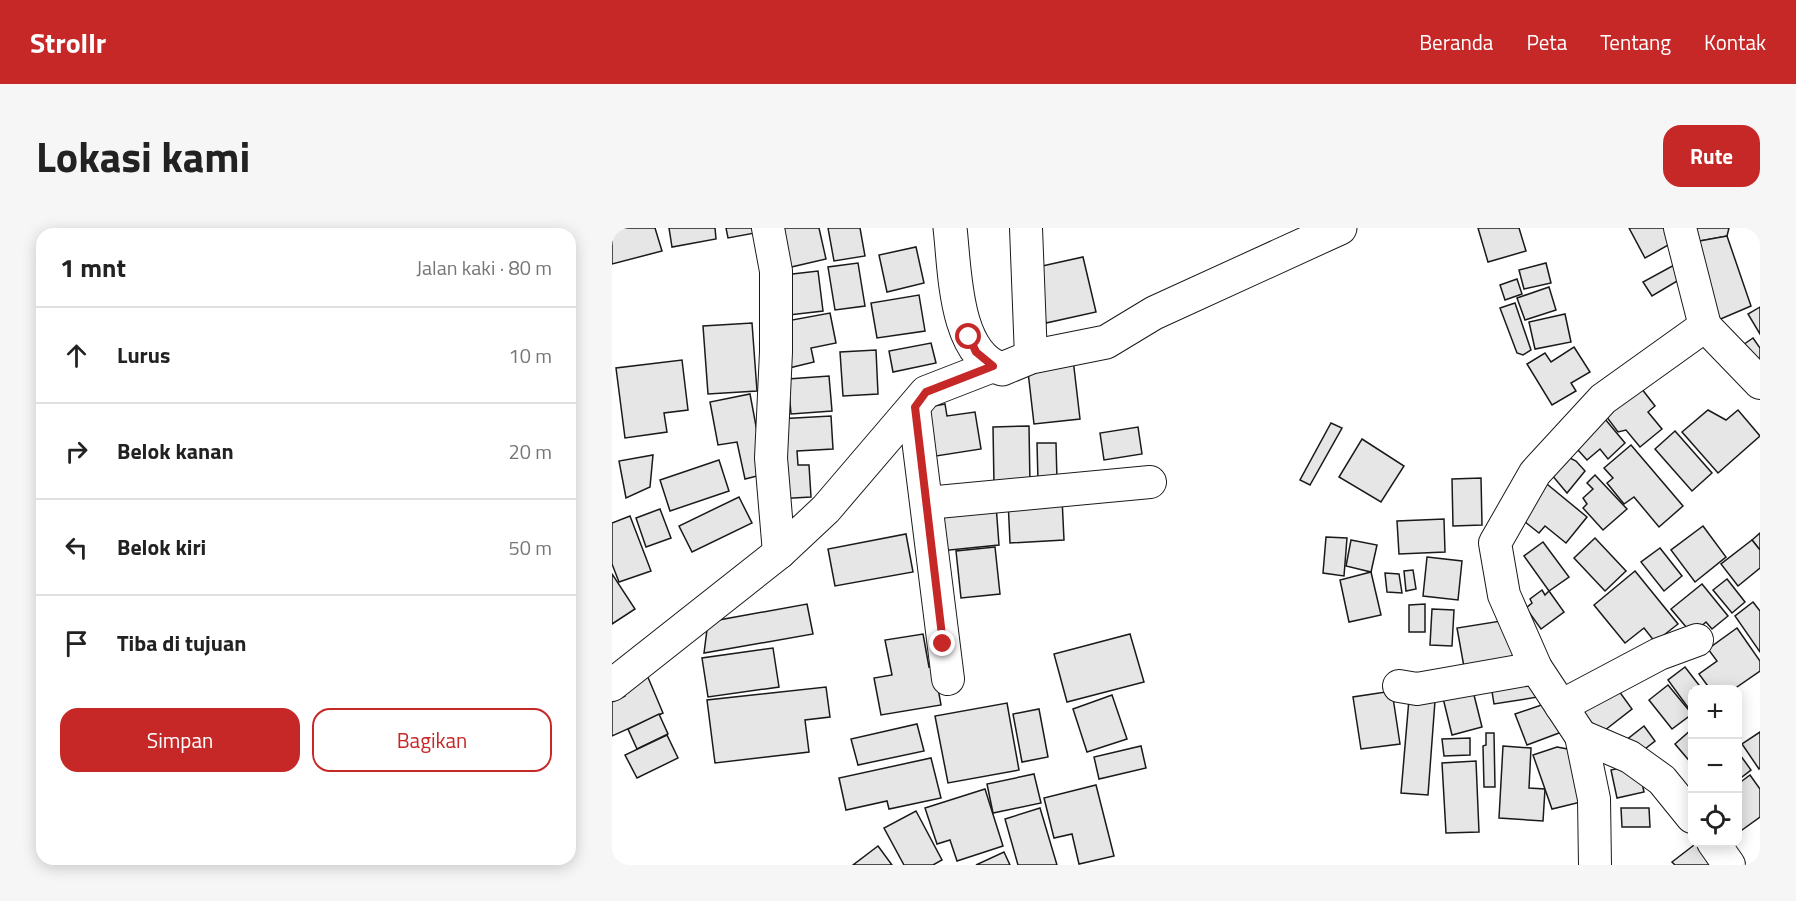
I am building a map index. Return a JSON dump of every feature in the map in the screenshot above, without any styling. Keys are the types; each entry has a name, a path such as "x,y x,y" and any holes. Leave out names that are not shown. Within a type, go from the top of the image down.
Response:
{"street":[{"path":"768,228 776,271 776,352 771,458 779,553"},
{"path":"950,228 963,322 976,352 993,366 1002,369 1031,357 1106,342 1154,313 1340,228"},
{"path":"1026,228 1031,357"},
{"path":"1680,228 1705,326 1760,384"},
{"path":"1595,865 1594,799 1581,736 1536,668 1504,595 1495,543 1535,473 1604,399 1705,326"},
{"path":"612,685 779,553 826,509 926,392 993,366"},
{"path":"915,407 948,679"},
{"path":"927,503 1150,482"},
{"path":"1561,706 1659,654 1697,640"},
{"path":"1400,686 1417,689 1536,668"},
{"path":"1581,736 1630,757 1662,780 1688,812"},
{"path":"1716,847 1729,865"}],"building":[{"path":"612,228 655,228 662,251 612,264"},
{"path":"669,228 715,228 716,239 672,247"},
{"path":"726,228 754,228 755,233 728,238"},
{"path":"780,228 819,228 826,259 787,268"},
{"path":"828,228 860,228 865,256 834,261"},
{"path":"1478,228 1519,228 1526,251 1488,262"},
{"path":"1629,228 1673,228 1679,239 1645,258"},
{"path":"1692,228 1729,228 1727,236 1694,242"},
{"path":"1727,236 1751,306 1716,321 1694,242"},
{"path":"916,247 924,283 887,292 879,255"},
{"path":"1083,257 1096,312 1046,323 1033,268"},
{"path":"858,263 865,306 835,310 828,267"},
{"path":"1546,263 1551,283 1524,289 1519,270"},
{"path":"1676,264 1684,277 1652,296 1643,282"},
{"path":"818,271 823,311 789,315 784,275"},
{"path":"1517,279 1522,294 1505,300 1500,285"},
{"path":"1549,287 1556,310 1525,320 1517,298"},
{"path":"919,295 925,331 877,338 871,303"},
{"path":"1515,303 1531,350 1523,355 1517,353 1500,308"},
{"path":"1760,307 1760,334 1748,314"},
{"path":"830,313 836,343 811,348 814,362 789,368 781,322"},
{"path":"1565,314 1571,342 1535,349 1529,322"},
{"path":"752,323 757,391 708,394 703,326"},
{"path":"1753,338 1760,348 1760,366 1740,347"},
{"path":"931,343 936,363 893,372 889,351"},
{"path":"1574,347 1590,372 1571,383 1576,391 1552,405 1527,364 1545,353 1551,362"},
{"path":"876,350 878,394 843,396 840,352"},
{"path":"1073,359 1080,419 1034,424 1027,363"},
{"path":"682,360 688,410 664,413 667,432 625,438 616,368"},
{"path":"829,376 832,411 791,414 788,379"},
{"path":"1638,384 1655,406 1648,412 1662,429 1640,447 1626,430 1618,432 1603,412"},
{"path":"750,394 765,474 745,479 737,442 718,445 710,402"},
{"path":"945,404 947,416 975,412 981,449 930,457 929,407"},
{"path":"1708,410 1726,420 1738,410 1760,436 1718,473 1682,432"},
{"path":"1600,413 1625,443 1608,459 1600,449 1587,460 1569,440"},
{"path":"831,416 833,449 797,451 798,465 809,465 811,497 776,499 777,419"},
{"path":"1331,423 1342,428 1310,485 1300,480"},
{"path":"1029,426 1030,485 994,485 993,427"},
{"path":"1138,427 1142,454 1104,460 1100,433"},
{"path":"1675,431 1712,473 1692,491 1655,449"},
{"path":"1362,439 1404,466 1381,502 1339,477"},
{"path":"1037,443 1056,443 1057,480 1038,481"},
{"path":"1631,445 1683,506 1659,527 1634,497 1624,504 1607,483 1613,478 1604,468"},
{"path":"1562,454 1576,461 1585,471 1567,493 1551,474"},
{"path":"653,455 650,487 626,498 619,461"},
{"path":"719,460 729,491 670,511 660,480"},
{"path":"1595,475 1627,509 1603,530 1583,508 1587,504 1583,498 1593,489 1587,483"},
{"path":"1481,478 1482,525 1453,526 1452,479"},
{"path":"1542,480 1587,517 1566,543 1545,526 1539,533 1515,514"},
{"path":"739,497 752,523 692,552 679,526"},
{"path":"1062,498 1064,540 1010,543 1008,500"},
{"path":"996,505 999,545 940,551 935,510"},
{"path":"660,509 671,538 646,547 636,518"},
{"path":"630,516 651,571 619,582 612,564 612,523"},
{"path":"1444,519 1445,552 1399,554 1397,521"},
{"path":"1703,526 1726,557 1695,582 1671,550"},
{"path":"1760,533 1760,550 1752,540"},
{"path":"906,534 913,572 835,586 828,549"},
{"path":"1326,537 1347,538 1344,576 1323,573"},
{"path":"1595,538 1626,571 1605,591 1574,558"},
{"path":"1351,540 1377,545 1371,572 1346,566"},
{"path":"1752,540 1760,550 1760,568 1738,586 1721,564"},
{"path":"1543,542 1569,577 1549,591 1524,556"},
{"path":"995,547 1000,594 961,598 956,551"},
{"path":"1660,548 1682,576 1664,591 1641,562"},
{"path":"1427,557 1462,561 1458,600 1423,596"},
{"path":"1413,570 1416,589 1406,591 1404,571"},
{"path":"1635,571 1678,624 1655,642 1644,628 1625,643 1594,605"},
{"path":"1371,572 1381,615 1349,622 1340,580"},
{"path":"1385,573 1399,574 1402,593 1387,592"},
{"path":"612,574 635,609 612,624"},
{"path":"1727,579 1745,602 1732,613 1713,590"},
{"path":"1702,584 1728,616 1712,629 1706,622 1692,634 1671,609"},
{"path":"1542,590 1545,595 1549,591 1564,612 1541,629 1526,608 1532,603 1530,599"},
{"path":"1753,602 1760,611 1760,652 1735,616"},
{"path":"807,604 813,634 704,653 708,622"},
{"path":"1425,604 1425,632 1409,632 1409,605"},
{"path":"1432,609 1454,610 1452,646 1430,645"},
{"path":"1507,620 1514,659 1464,667 1457,628"},
{"path":"1737,628 1760,661 1760,671 1740,685 1707,685 1699,674 1717,661 1708,649"},
{"path":"923,634 929,667 934,666 941,705 881,715 874,678 892,675 885,640"},
{"path":"1130,634 1144,682 1067,702 1054,654"},
{"path":"773,648 779,687 708,697 702,658"},
{"path":"1685,667 1699,685 1688,685 1688,708 1668,680"},
{"path":"1534,672 1538,697 1494,704 1490,679"},
{"path":"647,675 663,713 612,736 612,702 625,696 623,686"},
{"path":"1668,685 1688,709 1688,717 1672,729 1649,700"},
{"path":"826,687 830,717 805,720 809,752 715,763 707,700"},
{"path":"1472,687 1482,727 1452,735 1442,694"},
{"path":"1616,687 1632,709 1600,734 1583,712"},
{"path":"1392,691 1400,744 1361,749 1353,697"},
{"path":"1112,695 1127,739 1087,752 1073,709"},
{"path":"1409,699 1435,701 1428,795 1401,793"},
{"path":"1556,700 1567,730 1527,745 1515,714"},
{"path":"1007,703 1019,770 948,783 935,716"},
{"path":"1039,709 1048,757 1022,762 1013,714"},
{"path":"659,714 668,734 637,749 628,729"},
{"path":"917,724 924,751 858,765 851,739"},
{"path":"1644,726 1655,741 1636,756 1625,741"},
{"path":"1760,732 1759,769 1742,744"},
{"path":"1486,733 1494,733 1495,787 1484,787 1483,746 1486,745"},
{"path":"1688,733 1688,759 1675,744"},
{"path":"667,735 678,758 637,778 625,755"},
{"path":"1470,738 1470,755 1444,756 1442,739"},
{"path":"1141,746 1146,768 1099,779 1094,757"},
{"path":"1503,746 1531,748 1529,788 1545,789 1543,821 1499,818"},
{"path":"1557,747 1578,751 1585,801 1552,809 1533,755"},
{"path":"931,758 941,798 889,809 887,801 846,810 839,778"},
{"path":"1742,758 1751,770 1742,777"},
{"path":"1476,761 1479,832 1446,833 1442,763"},
{"path":"1638,764 1644,792 1617,798 1611,770"},
{"path":"1034,774 1041,803 993,813 987,784"},
{"path":"1750,775 1760,789 1760,817 1742,830 1742,793 1742,781"},
{"path":"1096,785 1114,856 1079,864 1072,834 1054,838 1044,798"},
{"path":"985,789 1003,846 957,861 950,840 937,844 925,808"},
{"path":"1040,808 1057,865 1018,865 1005,819"},
{"path":"1621,808 1649,808 1650,827 1622,827"},
{"path":"916,811 942,860 933,865 904,865 884,828"},
{"path":"878,846 892,865 853,865"},
{"path":"1692,847 1702,847 1717,865 1675,865 1672,862"},
{"path":"1004,852 1010,865 976,865"}],"route":[{"path":"943,644 915,407 926,392 993,366 976,352 969,337"}]}
